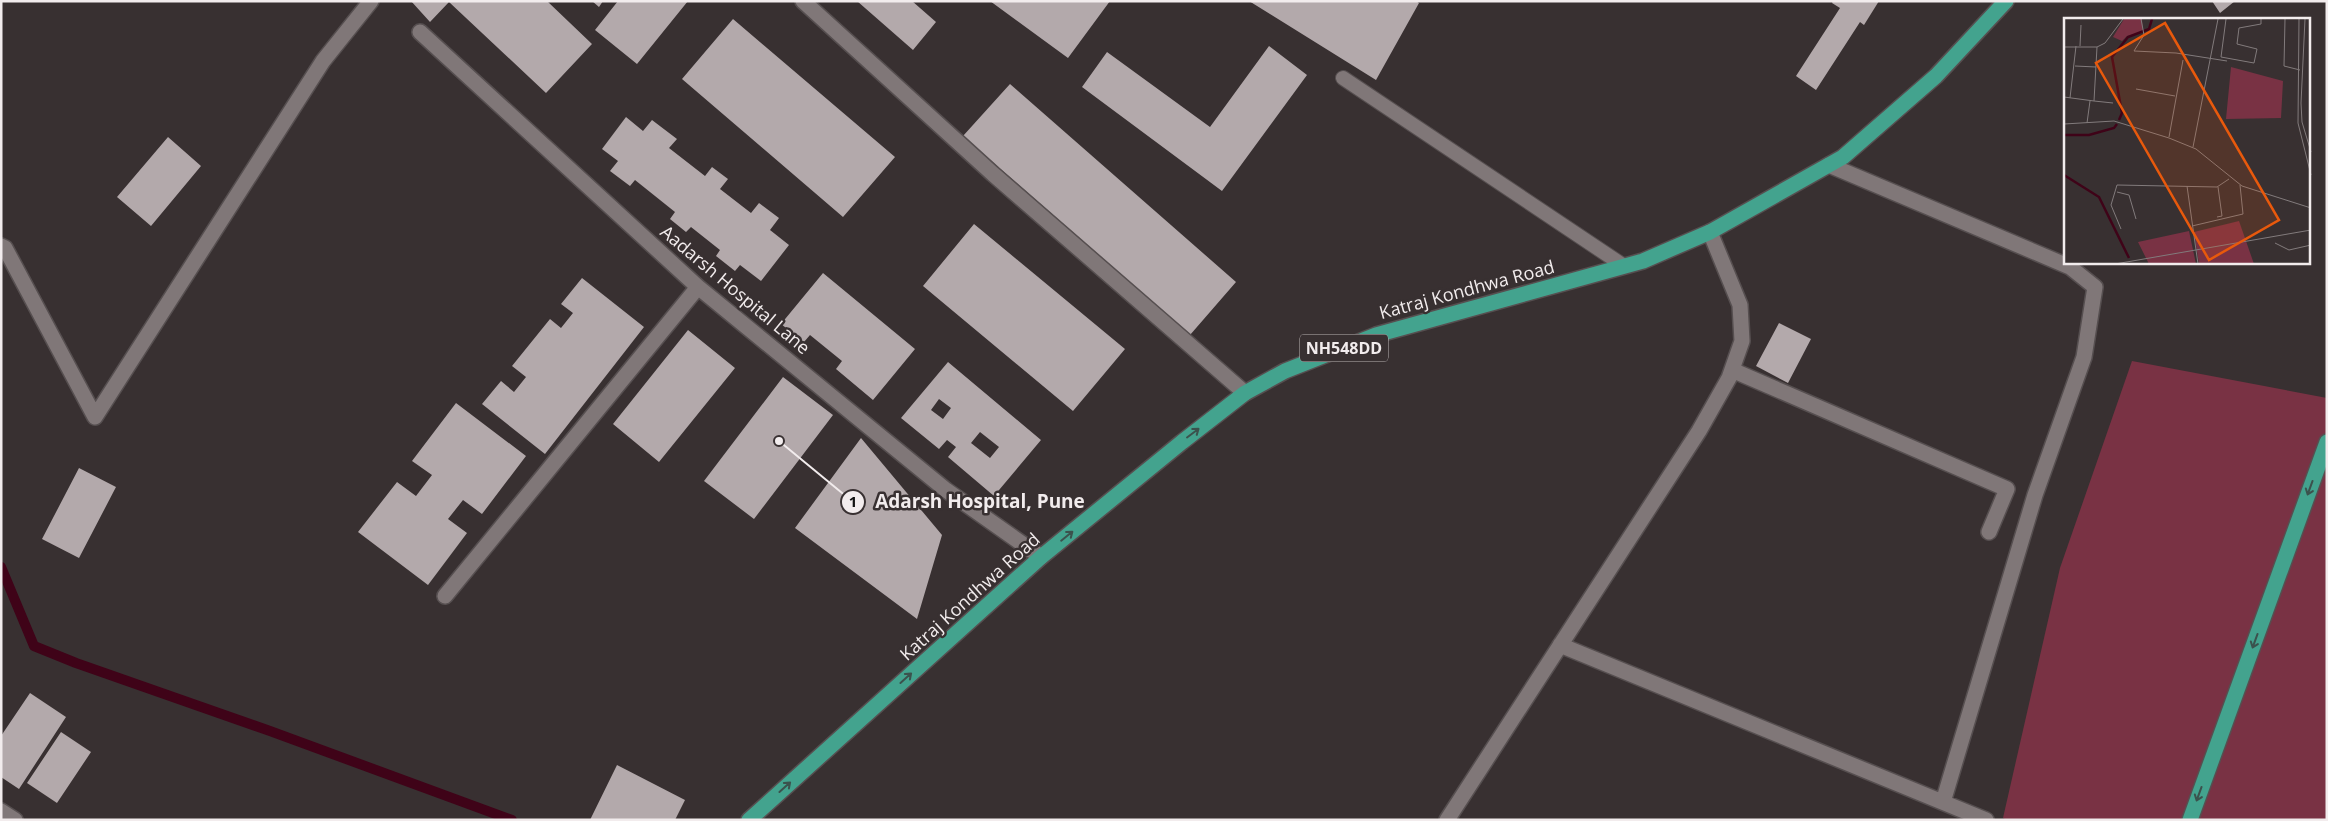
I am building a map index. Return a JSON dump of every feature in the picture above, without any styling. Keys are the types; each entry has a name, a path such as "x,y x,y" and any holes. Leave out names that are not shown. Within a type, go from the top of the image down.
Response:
{"highway":[{"name":"Katraj Kondhwa Road","path":"749,820 1041,557 1182,442 1245,394 1285,371 1376,335 1643,261 1710,232 1843,157 1936,76 2006,1"},
{"path":"2190,820 2327,442"}],"street":[{"path":"1,246 4,248 22,280 95,417 323,61 371,1"},
{"path":"803,1 993,174 1245,394"},
{"name":"Aadarsh Hospital Lane","path":"420,32 698,287 946,490 1041,557"},
{"path":"1829,165 2070,267 2095,287 2084,357 2035,495 1943,802"},
{"path":"1448,820 1699,431 1732,370 1742,341 1740,305 1710,232"},
{"path":"445,596 698,287"},
{"path":"1732,370 2007,489 1989,532"},
{"path":"1560,646 1986,820"},
{"path":"1,810 15,820"}],"lane":[{"path":"1343,78 1624,266"}],"shaded area":[{"path":"2132,361 2327,398 2327,820 2007,820 2003,818 2060,568"}],"building":[{"path":"411,1 547,1 592,44 546,93 449,2 430,22"},
{"path":"592,1 603,1 599,7"},
{"path":"618,1 688,1 637,64 595,30"},
{"path":"857,1 912,1 936,22 913,50"},
{"path":"990,1 1110,1 1068,58"},
{"path":"1249,1 1416,1 1419,3 1376,80"},
{"path":"1833,1 1879,1 1864,25 1860,22 1816,90 1796,76 1840,8 1832,3"},
{"path":"2212,1 2235,1 2220,13"},
{"path":"733,19 895,157 843,217 682,79"},
{"path":"1269,46 1307,75 1222,191 1082,87 1107,52 1210,127"},
{"path":"1010,84 1236,282 1190,335 963,136"},
{"path":"626,117 643,131 652,120 677,139 669,148 705,176 712,167 728,179 720,189 751,213 759,203 779,218 770,230 789,245 761,281 740,265 735,271 716,256 720,250 691,227 686,232 670,219 675,212 635,180 630,186 610,171 618,161 602,149"},
{"path":"168,137 201,166 151,226 117,197"},
{"path":"974,224 1125,349 1073,411 923,286"},
{"path":"823,273 915,349 873,400 836,369 842,361 810,335 804,342 781,324"},
{"path":"582,278 644,327 545,454 482,404 501,381 514,392 526,377 512,366 550,319 561,328 573,313 561,304"},
{"path":"1779,323 1811,339 1788,383 1756,366"},
{"path":"688,330 735,368 659,462 613,424"},
{"path":"948,362 1041,440 994,496 948,457 956,447 947,440 939,449 901,418","holes":["939,399 951,408 943,419 931,410","980,432 999,447 990,458 971,443"]},
{"path":"783,377 833,415 754,519 704,481"},
{"path":"456,403 526,456 482,514 463,500 448,519 467,533 428,585 358,532 397,482 416,496 432,475 412,461"},
{"path":"861,438 942,535 917,619 795,528"},
{"path":"79,468 116,487 79,558 42,539"},
{"path":"30,693 66,717 19,789 1,777 1,736"},
{"path":"61,732 91,752 57,803 27,783"},
{"path":"617,765 685,800 675,820 590,820"}],"waterway":[{"path":"1,567 34,646 76,663 270,731 512,820"}],"place":[{"name":"Adarsh Hospital, Pune","path":"779,441"}]}
